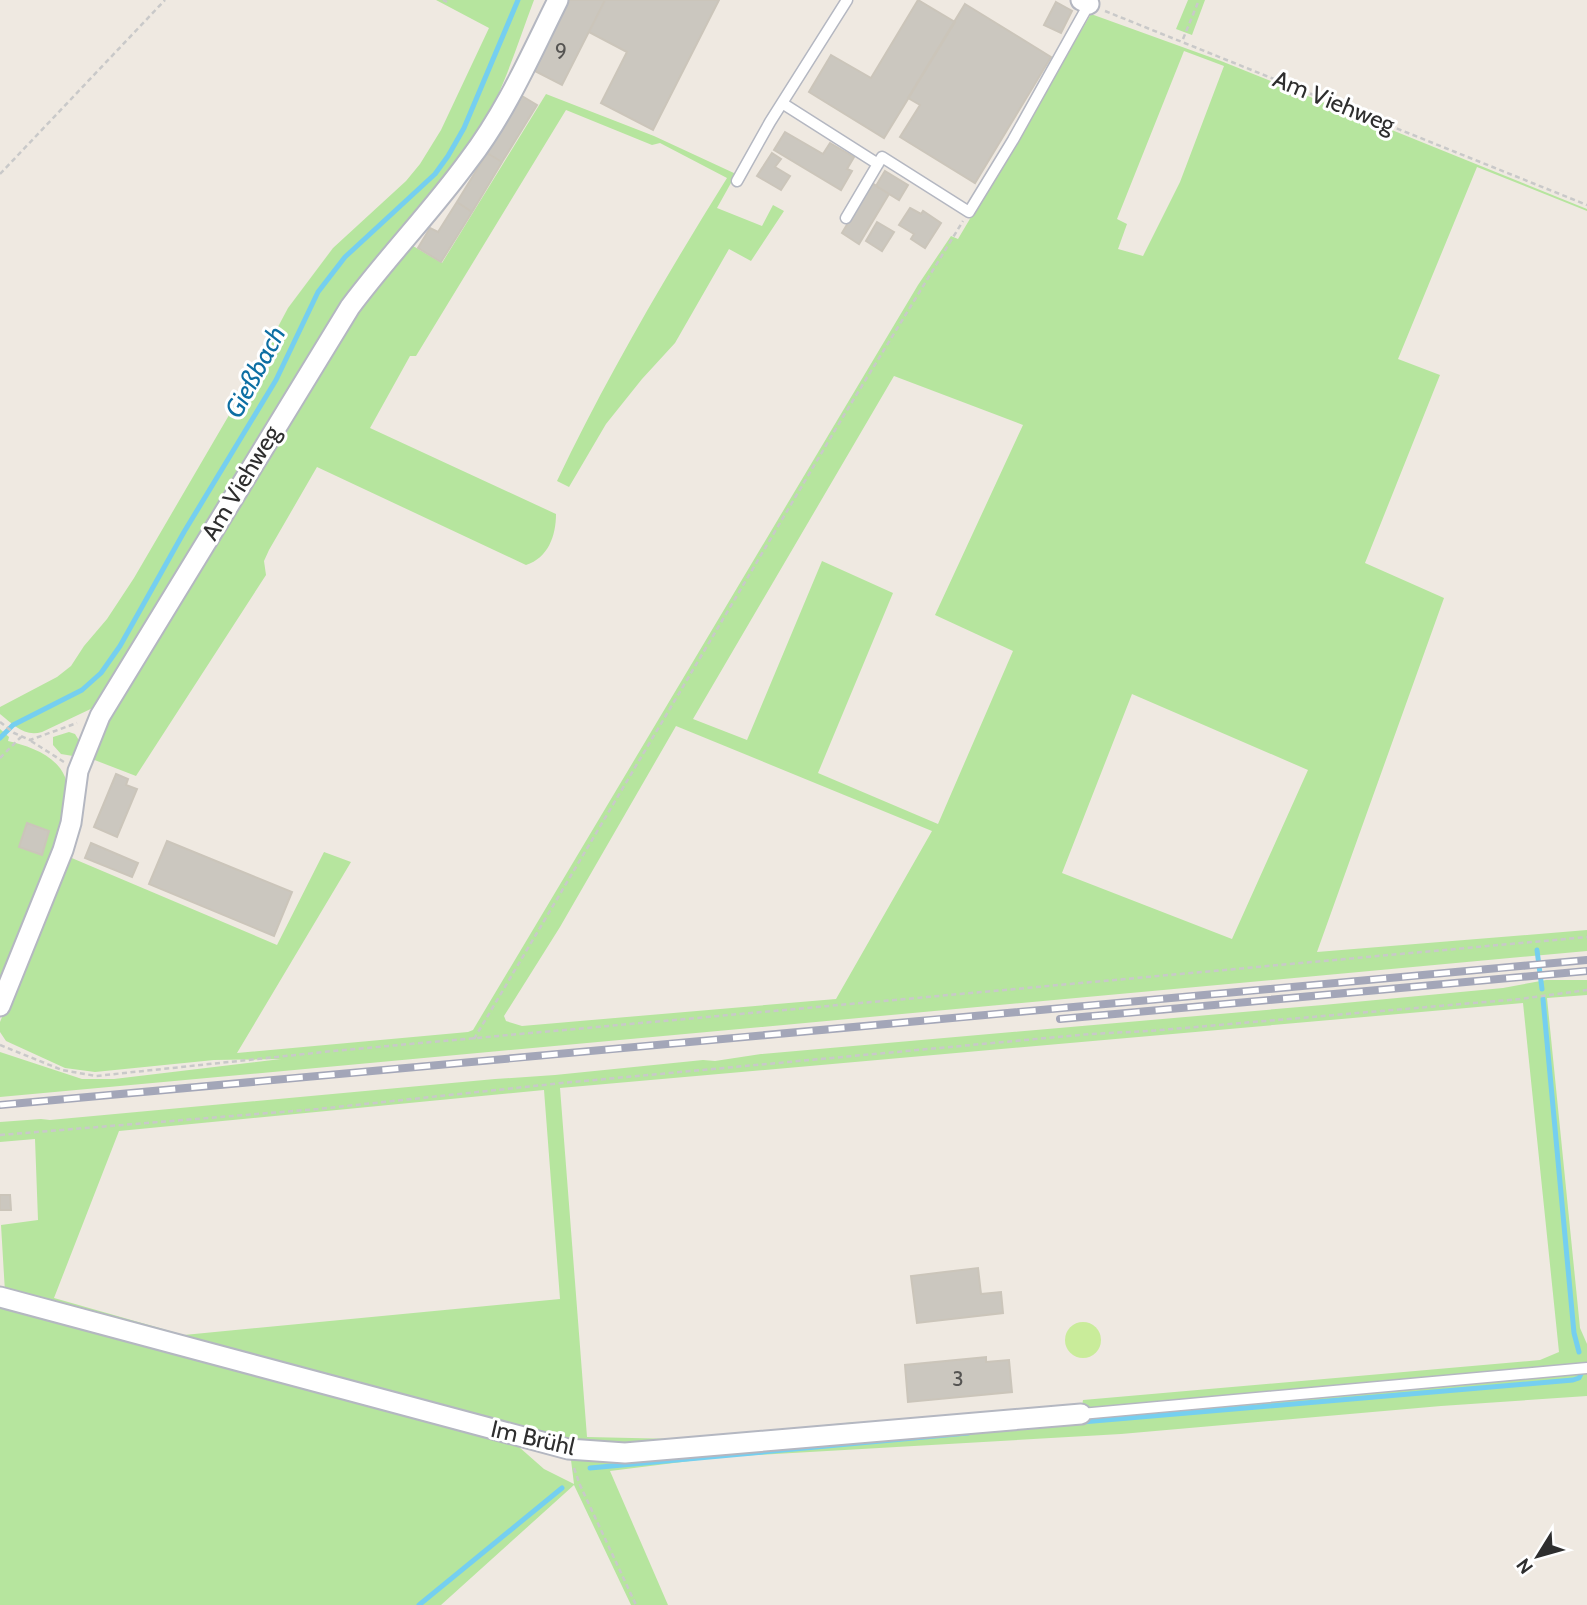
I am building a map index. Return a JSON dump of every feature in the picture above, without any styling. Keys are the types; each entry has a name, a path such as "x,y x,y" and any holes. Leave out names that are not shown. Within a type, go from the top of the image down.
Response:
{"street":[{"name":"Am Viehweg","path":"0,1006 63,850 71,823 78,771 100,716 350,307 380,266 470,160 508,98 558,0"},
{"name":"Im Brühl","path":"0,1297 568,1449 625,1453 1081,1414"}],"lane":[{"path":"737,181 847,0"},
{"path":"846,218 882,157 969,212 1013,140 1085,2"},
{"path":"782,103 878,163"},
{"path":"1081,1414 1587,1368"}],"path":[{"path":"0,174 164,0"},
{"path":"1182,40 1199,0"},
{"name":"Am Viehweg","path":"1085,2 1587,205"},
{"path":"474,1039 794,499 969,212"},
{"path":"30,740 100,716"},
{"path":"2,723 13,733 30,740 78,771"},
{"path":"0,758 21,737"},
{"path":"0,1045 62,1070 96,1076 1587,937"},
{"path":"0,1135 318,1109 562,1083 1090,1034 1520,999 1587,990"},
{"path":"568,1449 580,1485 636,1605"}],"green space":[{"path":"436,0 534,0 509,69 477,135 456,165 385,248 97,706 42,732 30,733 20,729 0,714 0,707 57,677 71,666 107,619 134,578 253,374 288,308 333,248 406,181 441,130 489,28"},
{"path":"1188,0 1205,0 1192,35 1176,29"},
{"path":"1091,14 1221,61 1587,209 1477,167 1398,359 1440,375 1365,563 1444,598 1317,952 1587,930 1587,951 0,1097 0,1052 82,1079 114,1079 281,1059 214,1060 95,1072 65,1068 6,1041 0,1032 0,1022 67,856 277,945 324,852 351,862 237,1053 473,1030 918,285 951,236 958,239","holes":["1184,51 1224,66 1180,182 1143,256 1118,249 1127,224 1117,219","894,376 1023,425 935,615 1013,651 938,824 818,773 893,593 822,561 747,740 693,719","1132,694 1308,770 1232,939 1062,873","676,726 932,831 836,999 522,1026 506,1021 504,1016 560,927"]},
{"path":"546,94 654,136 736,174 717,208 762,226 773,205 784,211 751,261 729,249 675,343 606,424 569,487 557,481 576,442 638,327 727,178 660,143 652,145 566,110 416,356 410,356 370,428 556,514 552,538 545,552 526,565 317,467 269,550 264,561 266,575 136,776 92,759 100,731 362,304 408,243 442,263"},
{"path":"0,729 9,737 8,741 49,757 65,777 67,794 55,848 0,988"},
{"path":"69,732 75,734 80,742 73,756 61,754 53,745 53,737"},
{"path":"1546,980 1587,980 1587,995 1547,998 1580,1328 1587,1344 1587,1396 1121,1434 722,1457 610,1471 668,1605 631,1605 574,1485 441,1605 0,1605 0,1304 519,1447 544,1469 574,1484 569,1444 5,1292 1,1225 38,1220 35,1139 0,1142 0,1122 50,1120 715,1061 761,1054 1503,988","holes":["1523,1003 1559,1352 1540,1360 1083,1400 1080,1417 857,1437 856,1422 677,1439 587,1437 560,1088","544,1090 560,1299 184,1335 54,1298 119,1131"]},
{"path":"1083,1322 1096,1327 1101,1340 1096,1353 1083,1358 1070,1353 1065,1340 1070,1327"}],"building":[{"path":"568,0 605,0 562,85 533,70"},
{"path":"605,0 719,0 653,130 601,103 627,52 589,32"},
{"path":"918,0 955,22 884,138 809,92 831,55 871,78"},
{"path":"1056,2 1072,11 1061,33 1044,25"},
{"path":"965,4 1051,57 975,183 900,137 920,105 908,98"},
{"path":"522,96 537,105 502,162 487,153"},
{"path":"785,132 823,154 830,143 854,157 847,169 852,171 841,190 774,150"},
{"path":"487,153 502,162 472,212 457,202"},
{"path":"772,153 781,159 775,167 790,176 781,190 757,176"},
{"path":"885,171 908,185 899,200 876,186"},
{"path":"872,183 889,194 859,244 842,233"},
{"path":"457,202 472,212 441,262 418,248 430,228 438,232"},
{"path":"910,208 921,214 923,211 941,223 925,248 911,239 914,234 899,225"},
{"path":"877,222 894,232 882,251 866,241"},
{"path":"116,774 128,779 126,785 137,789 117,837 94,827"},
{"path":"27,823 49,831 42,855 19,847"},
{"path":"167,841 292,892 274,936 149,884"},
{"path":"91,843 138,863 132,877 85,858"},
{"path":"0,1195 10,1195 11,1210 0,1210"},
{"path":"978,1268 981,1294 1001,1292 1003,1313 917,1323 911,1276"},
{"path":"986,1357 986,1362 1009,1360 1012,1392 908,1402 905,1365"}],"waterway":[{"name":"Gießbach","path":"0,738 13,725 82,690 101,673 120,646 184,532 276,380 318,292 345,257 435,174 448,156 464,128 518,0"},
{"path":"1537,950 1542,989"},
{"path":"1543,999 1574,1333 1579,1352"},
{"path":"1082,1422 1573,1380 1581,1374"},
{"path":"590,1468 968,1433"},
{"path":"419,1605 562,1488"}],"railway":[{"path":"0,1105 1587,960"},
{"path":"1060,1019 1587,971"}]}
